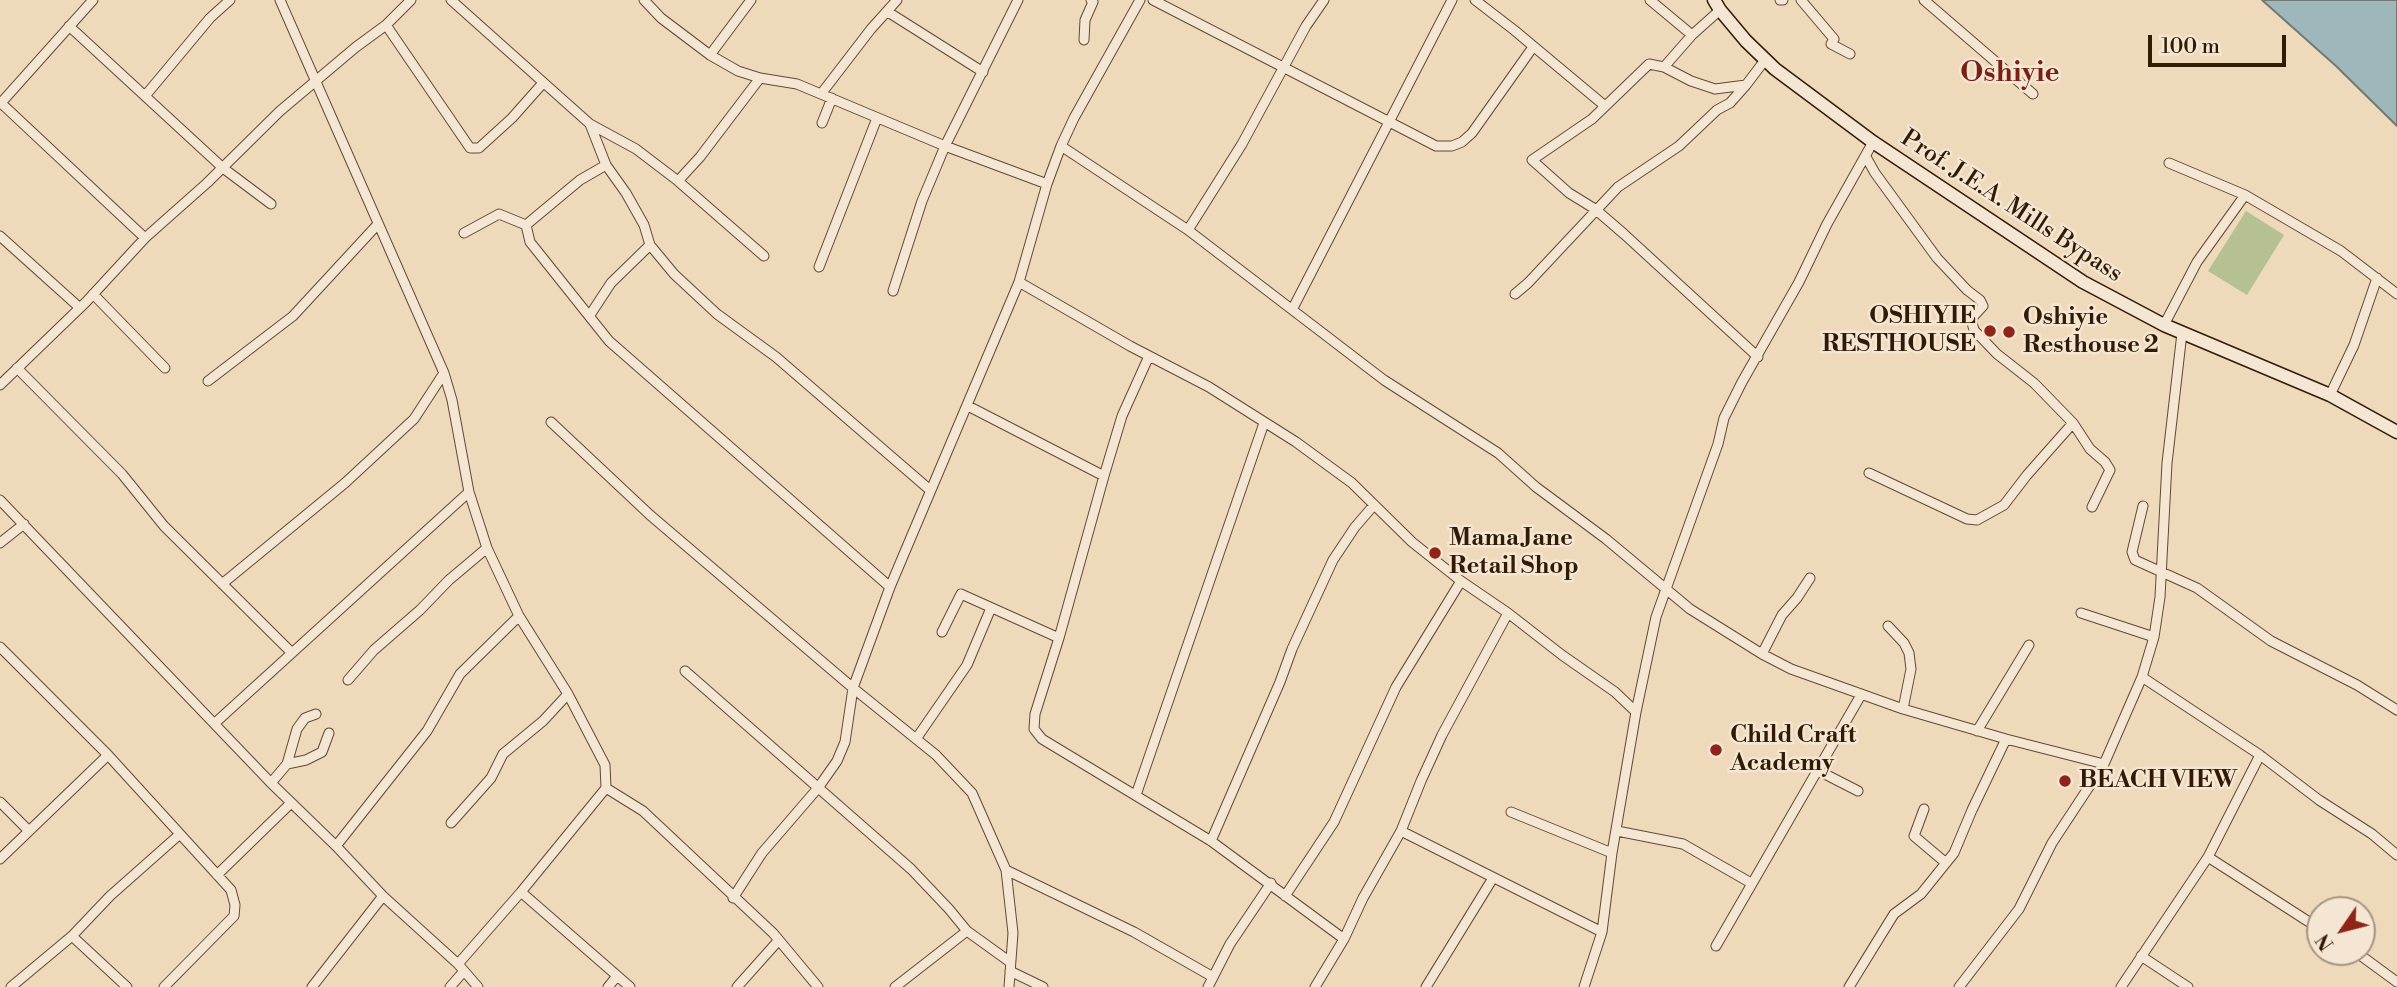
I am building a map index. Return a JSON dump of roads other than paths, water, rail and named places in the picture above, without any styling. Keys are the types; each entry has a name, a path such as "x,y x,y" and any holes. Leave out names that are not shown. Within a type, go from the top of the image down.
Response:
{"street":[{"path":"93,0 1,104 145,238"},
{"path":"145,96 209,18 230,0"},
{"path":"280,0 444,373 452,400 469,492 487,548 519,616 568,694 605,765 606,788 461,968 450,987"},
{"path":"1,383 80,308 145,238 168,220 236,152 316,80 386,25 411,0"},
{"path":"451,0 590,124 636,149 678,181 764,256"},
{"path":"644,0 661,18 710,55 738,71 787,82 832,98 945,146 1048,184"},
{"path":"710,55 751,0"},
{"path":"821,94 897,0"},
{"path":"893,291 922,201 945,146 1018,0"},
{"path":"1084,40 1085,20 1093,2 1091,0"},
{"path":"733,898 762,853 818,788 837,761 845,742 853,688 890,587 1020,282 1061,146 1140,0"},
{"path":"1153,0 1436,146 1452,146 1462,142 1481,122 1533,47"},
{"path":"1188,230 1242,144 1306,26 1324,0"},
{"path":"1293,308 1452,0"},
{"path":"1475,0 1605,106"},
{"path":"1650,0 1692,35"},
{"path":"1801,0 1834,39 1831,44 1850,54"},
{"path":"1924,0 2033,94"},
{"path":"1664,67 1717,5"},
{"name":"Prof. J.E.A. Mills Bypass","path":"1717,5 1765,60 1873,142 2083,282 2164,325 2330,395 2397,432"},
{"path":"888,12 983,72"},
{"path":"386,25 470,148 479,148 512,118 543,83"},
{"path":"69,26 223,167 271,204"},
{"path":"1515,294 1618,187 1679,146 1717,110 1730,103 1765,60"},
{"path":"1746,85 1716,89 1691,81 1664,67 1649,64 1592,119 1532,160 1569,193 1595,209 1664,269 1758,357"},
{"path":"678,181 700,157 760,78"},
{"path":"822,123 832,98"},
{"path":"819,267 877,118"},
{"path":"590,124 606,166 638,214 650,245 674,274 717,314 776,357 930,490"},
{"path":"1584,987 1602,932 1612,853 1636,712 1656,617 1724,418 1873,142"},
{"path":"1061,146 1188,230 1384,380 1498,453 1536,487 1606,539 1690,608 1762,654 1791,669 1903,709 2104,764"},
{"path":"1866,157 1937,258 1980,300 1983,306 1971,319 1974,330 1997,354 2034,383 2073,423 2090,449 2105,462 2110,470 2092,507"},
{"path":"2169,163 2245,194 2341,251 2397,294"},
{"path":"526,225 580,180 606,166"},
{"path":"2164,325 2197,262 2245,194"},
{"path":"464,233 499,214 526,225"},
{"path":"208,381 293,316 378,224"},
{"path":"526,225 530,242 610,341 890,587"},
{"path":"0,236 80,308"},
{"path":"590,315 611,283 650,245"},
{"path":"2330,395 2354,345 2377,278"},
{"path":"1020,282 1209,387 1296,442 1352,482 1412,542 1461,582 1615,692 1636,712"},
{"path":"93,294 165,368"},
{"path":"1959,987 2020,909 2052,843 2104,764 2142,677 2154,637 2161,572 2167,463 2182,333"},
{"path":"1149,356 1122,416 1035,714 1034,729 1042,739 1211,841 1344,939"},
{"path":"17,368 122,474 164,526 292,653"},
{"path":"222,584 345,483 414,419 444,373"},
{"path":"968,406 1104,476"},
{"path":"551,422 650,515 936,755 972,793 1006,870 1013,933 1009,987"},
{"path":"1136,795 1264,423"},
{"path":"1869,473 1967,519 1978,520 2004,505 2073,423"},
{"path":"215,723 469,492"},
{"path":"0,500 271,783 478,987"},
{"path":"1211,841 1292,649 1333,560 1374,505"},
{"path":"2143,506 2138,522 2134,559 2197,588 2271,641 2357,685 2397,710"},
{"path":"0,543 24,524"},
{"path":"348,680 374,650 487,548"},
{"path":"1762,654 1782,615 1810,578"},
{"path":"1285,896 1334,822 1396,687 1461,582"},
{"path":"942,632 961,594 1059,638"},
{"path":"916,739 967,665 991,608"},
{"path":"1315,987 1344,939 1363,898 1401,831 1442,735 1508,613"},
{"path":"2081,613 2154,637"},
{"path":"336,846 428,731 460,674 519,616"},
{"path":"1888,626 1904,643 1909,653 1911,668 1903,709"},
{"path":"1977,731 2029,645"},
{"path":"0,647 108,755 231,890 235,905 234,916 164,987"},
{"path":"685,671 911,869 967,931 1010,966 1043,987"},
{"path":"2142,677 2260,755 2319,800 2372,834 2397,855"},
{"path":"451,823 491,778 503,754 543,721 568,694"},
{"path":"1716,946 1861,695"},
{"path":"271,783 287,764 297,729 305,718 316,714"},
{"path":"287,764 306,760 322,752 329,733"},
{"path":"1849,987 1894,914 1922,894 1954,853 2006,739"},
{"path":"0,859 108,755"},
{"path":"2121,987 2208,857 2260,755"},
{"path":"1817,770 1858,791"},
{"path":"606,788 643,811 773,933 818,987"},
{"path":"0,803 29,831"},
{"path":"217,875 291,803"},
{"path":"1924,809 1914,836 1947,863"},
{"path":"1511,812 1612,853"},
{"path":"1401,831 1602,932"},
{"path":"1617,831 1683,844 1751,883"},
{"path":"11,987 72,936 110,897 180,834"},
{"path":"2208,857 2306,920"},
{"path":"1006,870 1134,932 1213,977"},
{"path":"1426,987 1493,878"},
{"path":"1208,987 1230,944 1271,883"},
{"path":"521,892 630,987"},
{"path":"312,987 383,896"},
{"path":"895,987 967,931"},
{"path":"72,936 127,987"},
{"path":"737,987 778,942"},
{"path":"2140,956 2188,987"},
{"path":"2375,966 2397,982"},
{"path":"608,987 617,976"}],"water":[{"path":"2262,0 2397,0 2397,126 2336,66"}],"place":[{"name":"OSHIYIE RESTHOUSE","path":"1990,331"},
{"name":"Oshiyie Resthouse 2","path":"2009,332"},
{"name":"Mama Jane Retail Shop","path":"1435,553"},
{"name":"Child Craft Academy","path":"1716,750"},
{"name":"BEACH VIEW","path":"2065,781"}],"district":[{"name":"Oshiyie","path":"2010,74"}]}
